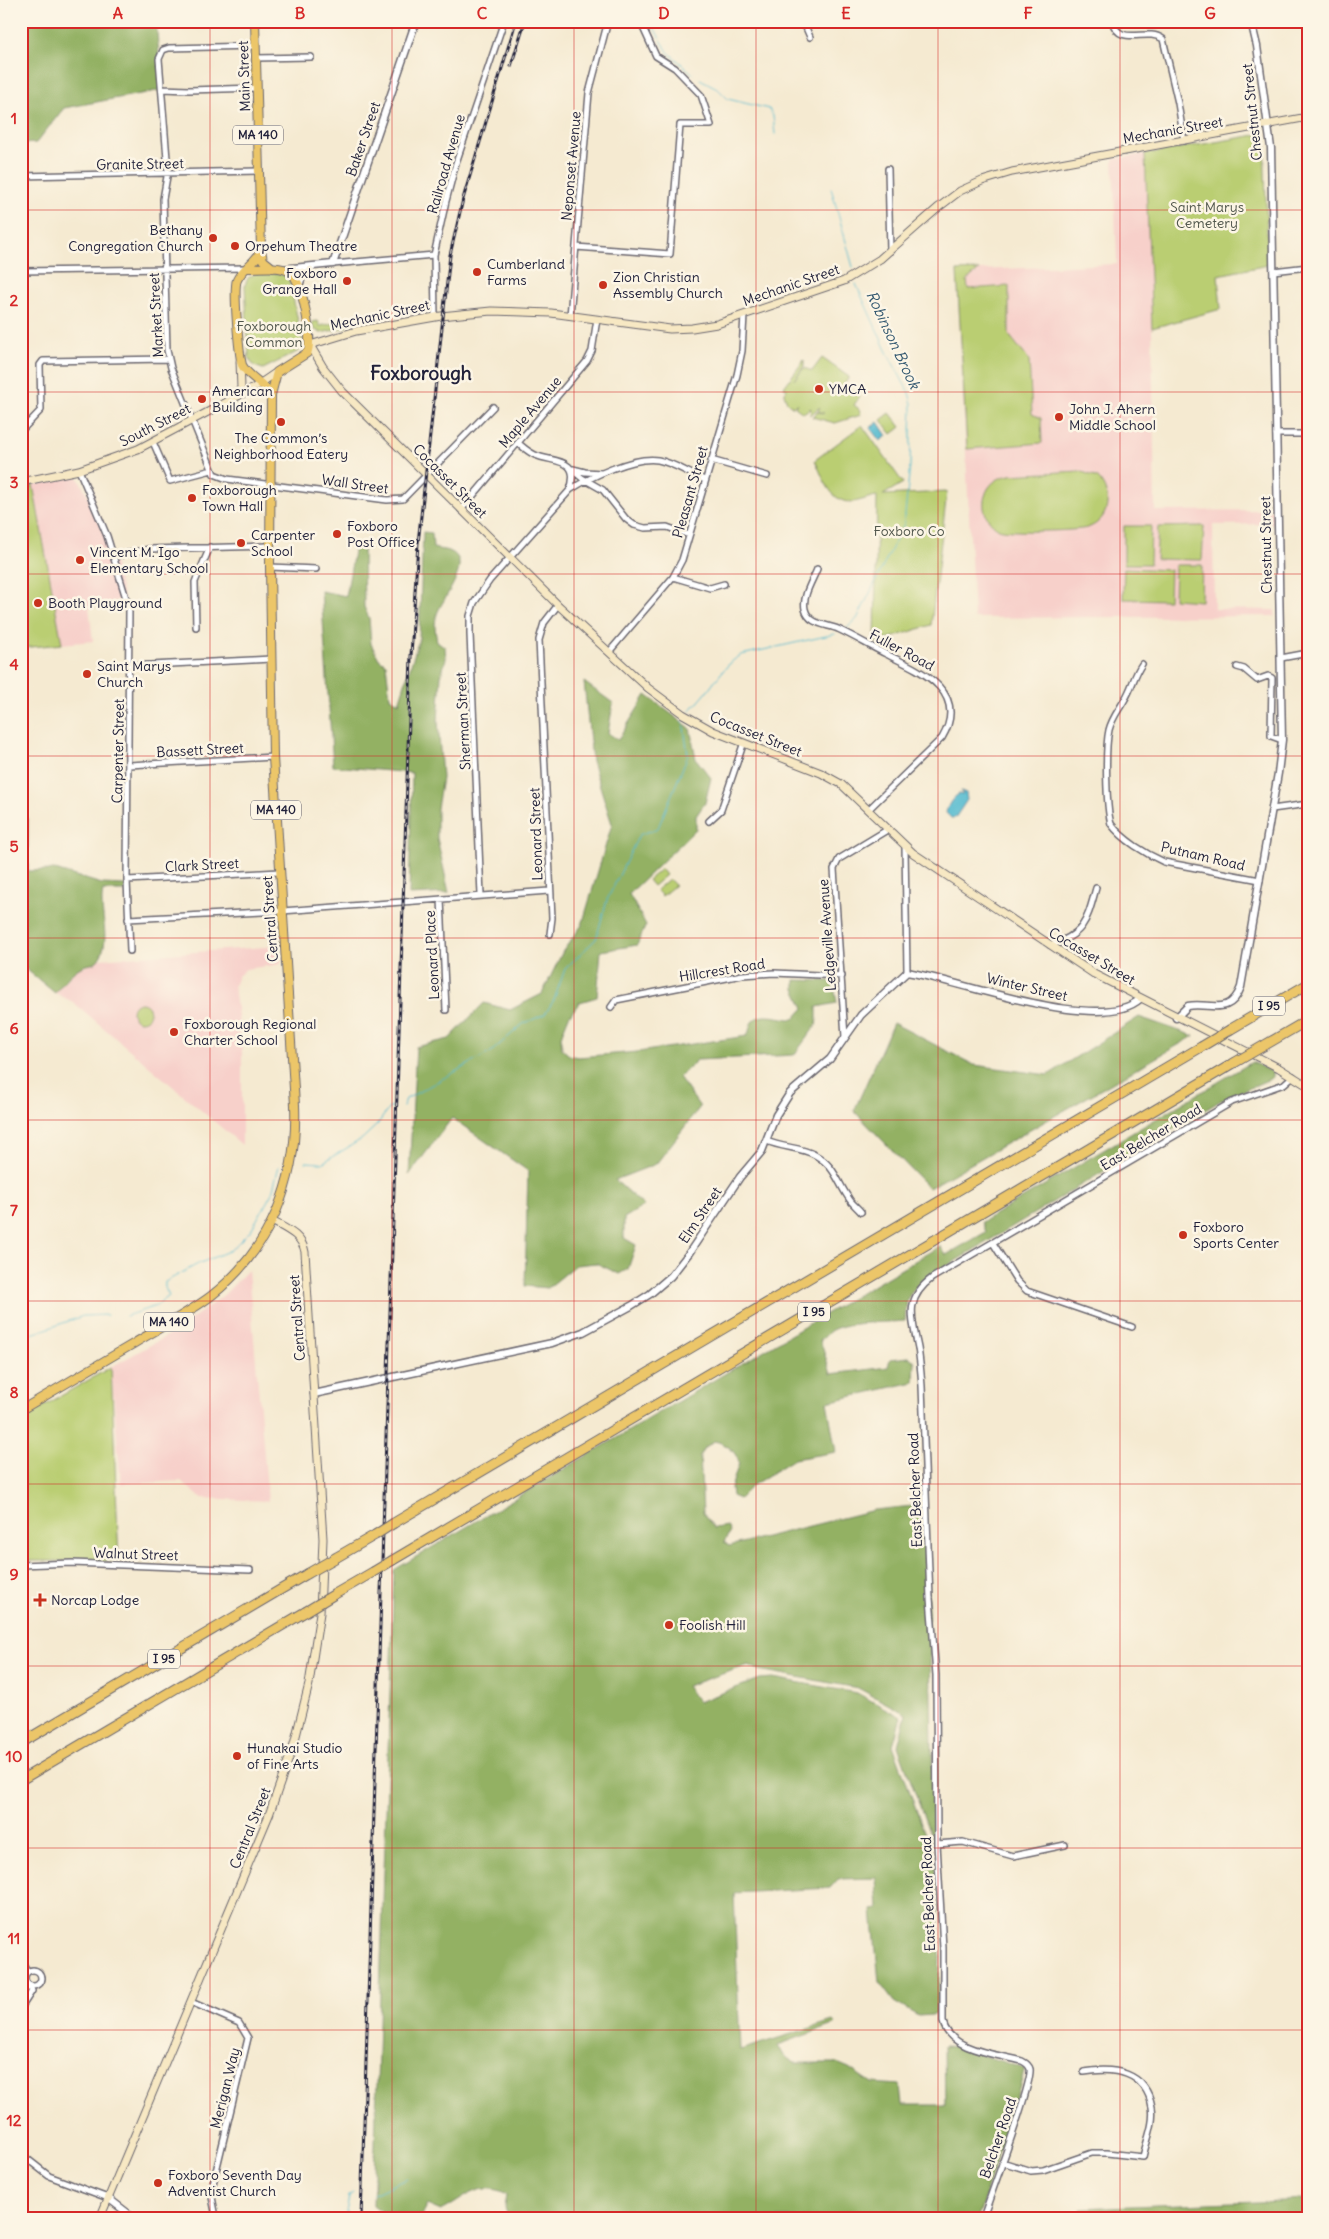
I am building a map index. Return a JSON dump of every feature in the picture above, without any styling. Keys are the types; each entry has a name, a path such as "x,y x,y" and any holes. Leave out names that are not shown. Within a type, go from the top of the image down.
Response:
{"highway":[{"name":"I 95","path":"21,1743 1308,984"},
{"name":"I 95","path":"21,1780 1308,1020"}],"main road":[{"name":"Main Street","path":"255,21 261,250"},
{"name":"Mechanic Street","path":"310,345 349,332 435,317 491,311 570,316 680,329 717,324 844,281 890,251 948,199 982,181 1017,171 1308,117"},
{"path":"233,397 241,388 236,286 239,276 256,260 261,250"},
{"path":"261,250 265,264 295,275 300,286"},
{"path":"248,268 279,269"},
{"name":"Cocasset Street","path":"300,286 310,345 338,386 558,606 648,688 683,714 713,732 831,778 847,789 905,847 1049,945 1094,974 1176,1018 1293,1076 1308,1086"},
{"name":"South Street","path":"21,482 79,470 153,442 304,356 310,345"},
{"path":"240,358 246,370 261,382 271,395"},
{"name":"Central Street","path":"100,2218 269,1815 294,1744 309,1684 320,1613 323,1552 304,1248 296,1235 272,1221 288,1181 295,1137 279,872 270,659 271,395 277,372"},
{"name":"MA 140","path":"21,1410 210,1296 243,1265 272,1221"}],"street":[{"name":"Baker Street","path":"333,264 416,21"},
{"name":"Railroad Avenue","path":"435,317 434,255 456,163 504,21"},
{"name":"Neponset Avenue","path":"570,316 589,93 608,21"},
{"path":"576,248 670,254 680,125 712,126 701,95 675,68 656,56 640,21"},
{"path":"803,21 810,37"},
{"path":"1112,21 1118,32 1124,36 1148,33 1156,34 1163,39 1178,103 1184,141"},
{"name":"Chestnut Street","path":"1176,1018 1188,1006 1222,1007 1237,997 1245,970 1282,740 1269,125 1257,46 1251,21"},
{"name":"Market Street","path":"212,470 168,359 163,199 167,175 159,59 164,50 174,47 255,46"},
{"path":"256,58 311,57"},
{"path":"162,89 256,88"},
{"path":"888,169 890,251"},
{"name":"Granite Street","path":"21,176 259,172"},
{"path":"279,269 434,255"},
{"path":"300,286 304,272 316,266"},
{"path":"1273,271 1308,267"},
{"path":"21,271 248,268"},
{"name":"Pleasant Street","path":"609,652 673,577 682,560 740,363 744,315"},
{"name":"Maple Avenue","path":"461,510 587,361 592,350 596,319"},
{"path":"21,431 41,410 40,365 43,361 168,359"},
{"name":"Wall Street","path":"212,470 221,478 395,501 403,499 493,407"},
{"path":"1276,434 1308,434"},
{"path":"153,442 170,482 212,470"},
{"path":"518,443 536,456 564,462 603,490 634,525 645,528 667,527 689,535"},
{"name":"Sherman Street","path":"481,896 470,616 474,603 510,558 570,490 587,480 634,462 657,460 705,480"},
{"path":"711,460 767,476"},
{"path":"570,468 585,472 604,473"},
{"path":"570,468 572,478 570,490"},
{"name":"Carpenter Street","path":"79,470 115,556 129,608 127,880 130,951"},
{"path":"115,556 150,549 270,546"},
{"path":"196,627 195,582 210,547"},
{"path":"270,567 316,569"},
{"name":"Fuller Road","path":"818,569 804,602 804,608 812,620 837,628 925,673 941,688 948,702 948,725 942,738 868,810"},
{"path":"673,577 710,588 724,584"},
{"name":"Leonard Street","path":"128,919 282,911 549,891 539,634 548,616 558,606"},
{"path":"1281,658 1308,653"},
{"path":"130,666 270,659"},
{"name":"Putnam Road","path":"1142,664 1135,674 1130,689 1109,730 1107,752 1111,824 1117,831 1152,856 1164,862 1260,880"},
{"path":"1237,668 1244,669 1257,680 1268,676 1272,678 1271,736 1282,740"},
{"path":"709,821 720,810 744,745"},
{"name":"Bassett Street","path":"129,765 273,757"},
{"path":"1272,809 1308,804"},
{"name":"Ledgeville Avenue","path":"845,1037 834,869 839,859 887,830"},
{"path":"905,847 907,972"},
{"name":"Clark Street","path":"127,880 279,872"},
{"path":"1049,945 1071,937 1084,925 1096,888"},
{"path":"549,891 552,918 550,934"},
{"name":"Leonard Place","path":"441,899 446,1010"},
{"name":"Winter Street","path":"907,972 1082,1012 1125,1009 1140,999"},
{"name":"Elm Street","path":"314,1394 552,1342 583,1332 631,1306 663,1284 682,1263 767,1141 776,1115 790,1093 830,1059 866,1010 907,972"},
{"name":"Hillcrest Road","path":"612,1008 616,1000 742,975 774,973 842,976"},
{"name":"East Belcher Road","path":"1028,2065 958,2043 951,2038 945,2029 937,1844 936,1675 930,1598 925,1443 920,1366 911,1313 916,1296 927,1282 1232,1102 1282,1084 1293,1076"},
{"path":"767,1141 782,1147 814,1154 821,1159 838,1176 848,1198 861,1212"},
{"path":"993,1243 1017,1281 1027,1290 1132,1327"},
{"name":"Walnut Street","path":"21,1565 72,1563 250,1570"},
{"path":"937,1844 963,1842 1013,1856 1065,1845"},
{"path":"21,1961 28,1972"},
{"path":"21,2001 26,1988 38,1985 42,1977 36,1970 28,1972"},
{"path":"21,2007 32,1991 25,1980 28,1972"},
{"name":"Merigan Way","path":"191,2002 239,2023 248,2038 211,2192 215,2212"},
{"name":"Belcher Road","path":"983,2218 1030,2076 1028,2065"},
{"path":"1002,2162 1031,2171 1043,2170 1092,2153 1108,2152 1142,2157 1152,2108 1147,2094 1138,2081 1125,2072 1111,2069 1084,2072"},
{"path":"21,2154 49,2176 108,2198 134,2218"}],"shaded area":[{"name":"John J. Ahern Middle School","path":"1145,154 1152,328 1155,511 1273,510 1273,524 1213,525 1214,609 1275,610 1275,616 974,618 957,271 1117,264 1113,159"},
{"name":"Vincent M. Igo Elementary School","path":"77,476 89,497 113,558 124,599 89,606 93,641 62,644 33,485"},
{"name":"Foxborough Regional Charter School","path":"279,946 281,964 246,969 238,976 234,986 242,1048 242,1145 73,1002 55,993 77,969 95,963 98,959"},
{"path":"248,1270 268,1501 201,1498 181,1481 121,1484 111,1367 174,1332 224,1295"}],"green space":[{"path":"21,21 156,21 162,90 64,108 36,143 21,144"},
{"name":"Saint Marys Cemetery","path":"1262,134 1264,140 1268,265 1218,275 1221,309 1152,328 1145,154"},
{"path":"979,270 967,280 968,289 1009,286 1009,335 1029,360 1032,414 1041,418 1042,443 967,449 957,271"},
{"name":"Foxborough Common","path":"256,273 281,274 289,279 303,344 299,351 263,369 254,366 249,359 245,285 248,278"},
{"path":"318,321 320,326 344,321 347,327 321,333 314,329 312,322"},
{"name":"YMCA","path":"822,358 849,377 844,385 860,396 854,405 859,409 861,415 835,423 812,417 817,412 824,413 818,411 820,407 810,415 811,408 803,413 795,407 797,403 793,407 787,402 784,394 787,389 784,387 804,360 804,366 794,380 804,368 812,371"},
{"path":"890,413 901,427 892,434 881,420"},
{"name":"Foxboro Co","path":"862,425 903,483 883,495 947,492 931,625 875,643 877,496 850,502 837,498 828,487 815,460"},
{"path":"1080,471 1098,478 1103,484 1107,499 1105,513 1101,519 1087,528 1070,530 1005,530 999,529 991,523 986,515 984,501 986,492 1001,477"},
{"name":"Booth Playground","path":"33,485 62,644 21,648 21,488"},
{"path":"1124,526 1151,526 1150,564 1124,564"},
{"path":"1204,526 1202,560 1156,559 1158,527"},
{"path":"423,532 432,533 433,548 449,551 456,556 459,563 455,581 437,614 435,624 437,641 445,647 446,659 441,675 438,721 442,778 437,808 437,838 449,893 409,895 412,773 333,766 321,591 346,596 355,546 363,547 364,607 369,618 371,644 379,659 386,664 390,698 399,703 419,639"},
{"path":"1175,565 1202,565 1201,601 1174,599"},
{"path":"1124,568 1170,570 1169,600 1123,599"},
{"path":"584,682 613,703 608,733 618,740 646,695 690,728 696,759 711,778 705,803 696,816 696,829 629,894 646,925 637,945 601,951 597,997 580,1002 569,1016 561,1036 562,1049 569,1055 578,1057 638,1052 747,1036 751,1024 759,1017 771,1016 794,1019 804,1008 795,989 795,980 833,981 837,1003 817,1007 817,1024 794,1055 697,1060 679,1077 700,1107 656,1164 615,1180 644,1206 624,1218 624,1238 636,1245 628,1269 619,1274 596,1263 576,1265 548,1288 525,1286 528,1171 452,1118 409,1175 416,1047 449,1039 484,1003 510,1010 542,994 563,951 582,925 612,824 592,761"},
{"path":"21,819 28,819 28,871 55,870 102,884 125,885 125,891 103,891 102,909 105,935 102,952 98,960 75,971 55,993 21,965"},
{"path":"661,869 666,875 653,886 648,880"},
{"path":"669,879 675,885 662,896 656,890"},
{"path":"137,1003 145,1003 150,1008 148,1019 137,1021 132,1016 132,1008"},
{"path":"1139,1017 1194,1036 929,1188 854,1111 893,1023 974,1065 1048,1075"},
{"path":"1252,1062 1272,1072 1272,1078 1220,1101 919,1283 907,1299 905,1321 865,1323 835,1328 820,1340 831,1374 888,1367 890,1359 909,1357 915,1361 914,1382 827,1402 836,1452 794,1459 753,1485 739,1499 732,1496 731,1488 739,1463 733,1451 714,1441 703,1449 700,1455 703,1513 714,1528 727,1526 730,1532 724,1542 729,1546 874,1510 923,1505 930,1651 934,1845 898,1746 906,1714 858,1688 759,1670 749,1665 686,1686 698,1702 760,1679 773,1678 857,1693 901,1717 893,1745 935,1862 940,1953 938,2011 932,2015 918,2016 894,2002 879,1982 872,1910 878,1909 876,1878 838,1879 830,1888 734,1893 740,2050 833,2021 836,2024 778,2045 784,2056 795,2063 837,2063 849,2068 871,2083 900,2085 902,2105 945,2105 944,2046 957,2047 1025,2069 978,2218 509,2218 505,2208 507,2194 489,2189 472,2193 441,2211 427,2205 420,2218 391,2216 373,2205 394,1570 940,1246 946,1255 986,1232 982,1222"},
{"path":"111,1367 119,1561 21,1561 21,1419"},
{"path":"1308,2199 1308,2218 1084,2218 1081,2208"}],"water":[{"path":"878,422 887,436 880,441 870,428"},
{"path":"961,791 966,793 967,800 955,818 951,818 946,813 948,807 957,795 963,795"}],"waterway":[{"name":"Robinson Brook","path":"650,21 668,52 692,73"},
{"name":"Robinson Brook","path":"700,79 717,88 728,99 769,109 773,116 775,134"},
{"name":"Robinson Brook","path":"831,188 853,267"},
{"name":"Robinson Brook","path":"847,628 857,619 904,524 910,465 912,404 909,393 886,350 856,284"},
{"name":"Robinson Brook","path":"690,710 727,666 741,655 835,634"},
{"name":"Robinson Brook","path":"403,1107 406,1099 491,1052 523,1024 545,1014 554,1000 565,969 596,939 607,900 639,835 658,828 688,755 683,721"},
{"name":"Robinson Brook","path":"306,1162 322,1163 362,1139 377,1125 389,1108 393,1107"},
{"name":"Robinson Brook","path":"126,1316 156,1306 169,1296 165,1288 165,1282 198,1264 231,1250 251,1230 272,1193 279,1166"},
{"name":"Robinson Brook","path":"32,1334 83,1316 107,1315"},
{"path":"373,2194 407,2179"},
{"path":"345,2218 349,2196 354,2193"}],"railway":[{"path":"361,2218 411,656 418,543 450,255 463,199 516,21"},
{"path":"511,66 525,21"}],"place":[{"name":"Bethany Congregation Church","path":"213,238"},
{"name":"Orpehum Theatre","path":"235,246"},
{"name":"Cumberland Farms","path":"477,272"},
{"name":"Foxboro Grange Hall","path":"347,281"},
{"name":"Zion Christian Assembly Church","path":"603,285"},
{"name":"YMCA","path":"819,389"},
{"name":"American Building","path":"202,399"},
{"name":"John J. Ahern Middle School","path":"1059,417"},
{"name":"The Common’s Neighborhood Eatery","path":"281,422"},
{"name":"Foxborough Town Hall","path":"192,498"},
{"name":"Foxboro Post Office","path":"337,534"},
{"name":"Carpenter School","path":"241,543"},
{"name":"Vincent M. Igo Elementary School","path":"80,560"},
{"name":"Booth Playground","path":"38,603"},
{"name":"Saint Marys Church","path":"87,674"},
{"name":"Foxborough Regional Charter School","path":"174,1032"},
{"name":"Foxboro Sports Center","path":"1183,1235"},
{"name":"Norcap Lodge","path":"40,1600"},
{"name":"Foolish Hill","path":"669,1625"},
{"name":"Hunakai Studio of Fine Arts","path":"237,1756"},
{"name":"Foxboro Seventh Day Adventist Church","path":"158,2183"}],"district":[{"name":"Foxborough","path":"421,373"}]}
